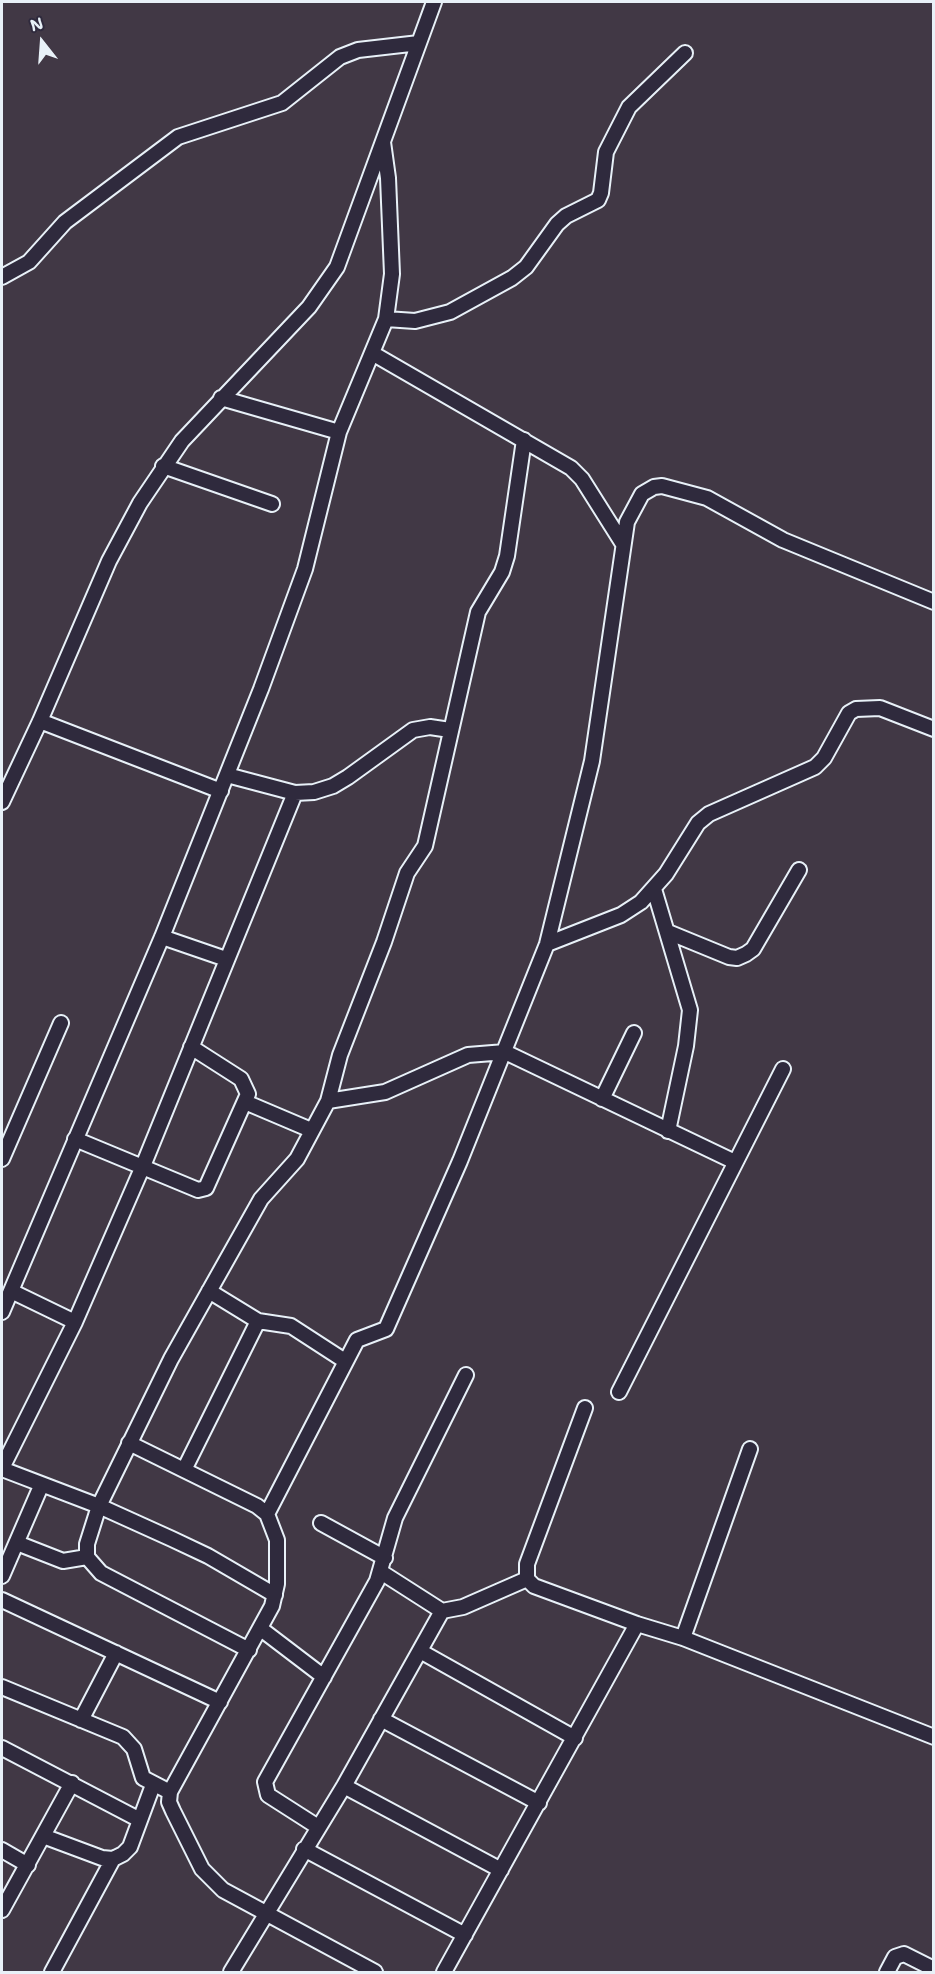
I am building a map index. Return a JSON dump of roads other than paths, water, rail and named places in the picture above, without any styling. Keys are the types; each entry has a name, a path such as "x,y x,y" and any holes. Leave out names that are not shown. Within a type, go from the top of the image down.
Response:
{"street":[{"path":"2,802 40,721 109,561 163,466 221,398 324,288 337,267 434,2"},
{"path":"2,277 29,262 65,222 178,137 282,103 340,57 358,50 419,43"},
{"path":"386,319 415,321 450,312 512,278 526,267 558,224 598,200 601,193 606,152 629,107 685,53"},
{"path":"2,1312 162,938 221,791 305,569 339,432 386,319 392,274 388,178 383,142"},
{"path":"372,352 571,468 582,479 622,544"},
{"path":"221,398 339,432"},
{"path":"249,1650 101,1573 87,1557 87,1544 99,1506 171,1359 261,1199 291,1167 328,1101 340,1055 384,942 407,873 425,846 478,612 502,572 507,556 524,440"},
{"path":"163,466 273,504"},
{"path":"267,1514 345,1361 361,1336 386,1329 505,1052 547,944 592,760 622,544 632,508 642,494 654,487 662,486 707,498 783,540 933,602"},
{"path":"547,944 621,915 654,889 698,823 709,814 815,767 824,758 849,713 856,709 880,708 933,729"},
{"path":"40,721 221,791"},
{"path":"227,775 295,793 314,792 333,786 413,730 430,727 450,730"},
{"path":"275,1595 208,1556 99,1506 41,1486 2,1469 75,1322 143,1167 295,793"},
{"path":"668,932 729,957 737,958 746,954 753,949 799,870"},
{"path":"654,889 690,1010 686,1046 669,1131"},
{"path":"162,938 226,959"},
{"path":"2,1159 61,1023"},
{"path":"602,1099 634,1033"},
{"path":"75,1139 198,1190 206,1188 248,1094 241,1079 191,1047"},
{"path":"328,1101 385,1092 468,1055 505,1052 735,1162"},
{"path":"619,1392 783,1069"},
{"path":"245,1102 311,1130"},
{"path":"11,1291 75,1322"},
{"path":"209,1291 258,1321 291,1326 345,1361"},
{"path":"184,1470 258,1321"},
{"path":"318,1827 268,1795 265,1782 381,1572 395,1518 466,1375"},
{"path":"585,1408 527,1564 527,1579 534,1586 637,1624 683,1638 933,1737"},
{"path":"129,1443 256,1506 267,1514 277,1540 275,1595 261,1629 170,1792 170,1802 202,1869 223,1890 375,1972"},
{"path":"683,1638 750,1449"},
{"path":"2,1576 41,1486"},
{"path":"321,1523 385,1558"},
{"path":"16,1543 63,1561 87,1557"},
{"path":"381,1572 442,1611 463,1606 527,1579"},
{"path":"2,1600 220,1702"},
{"path":"231,1972 344,1786 442,1611"},
{"path":"444,1972 637,1624"},
{"path":"261,1629 324,1677"},
{"path":"420,1651 575,1738"},
{"path":"81,1720 116,1653"},
{"path":"2,1687 129,1742 134,1749 143,1778 170,1792"},
{"path":"381,1719 539,1803"},
{"path":"2,1748 140,1820"},
{"path":"2,1910 72,1783"},
{"path":"43,1836 102,1858 113,1859 130,1847 153,1785"},
{"path":"344,1786 501,1870"},
{"path":"304,1849 465,1935"},
{"path":"2,1850 28,1864"},
{"path":"52,1972 113,1859"},
{"path":"887,1972 895,1957 904,1954 933,1969"}]}
